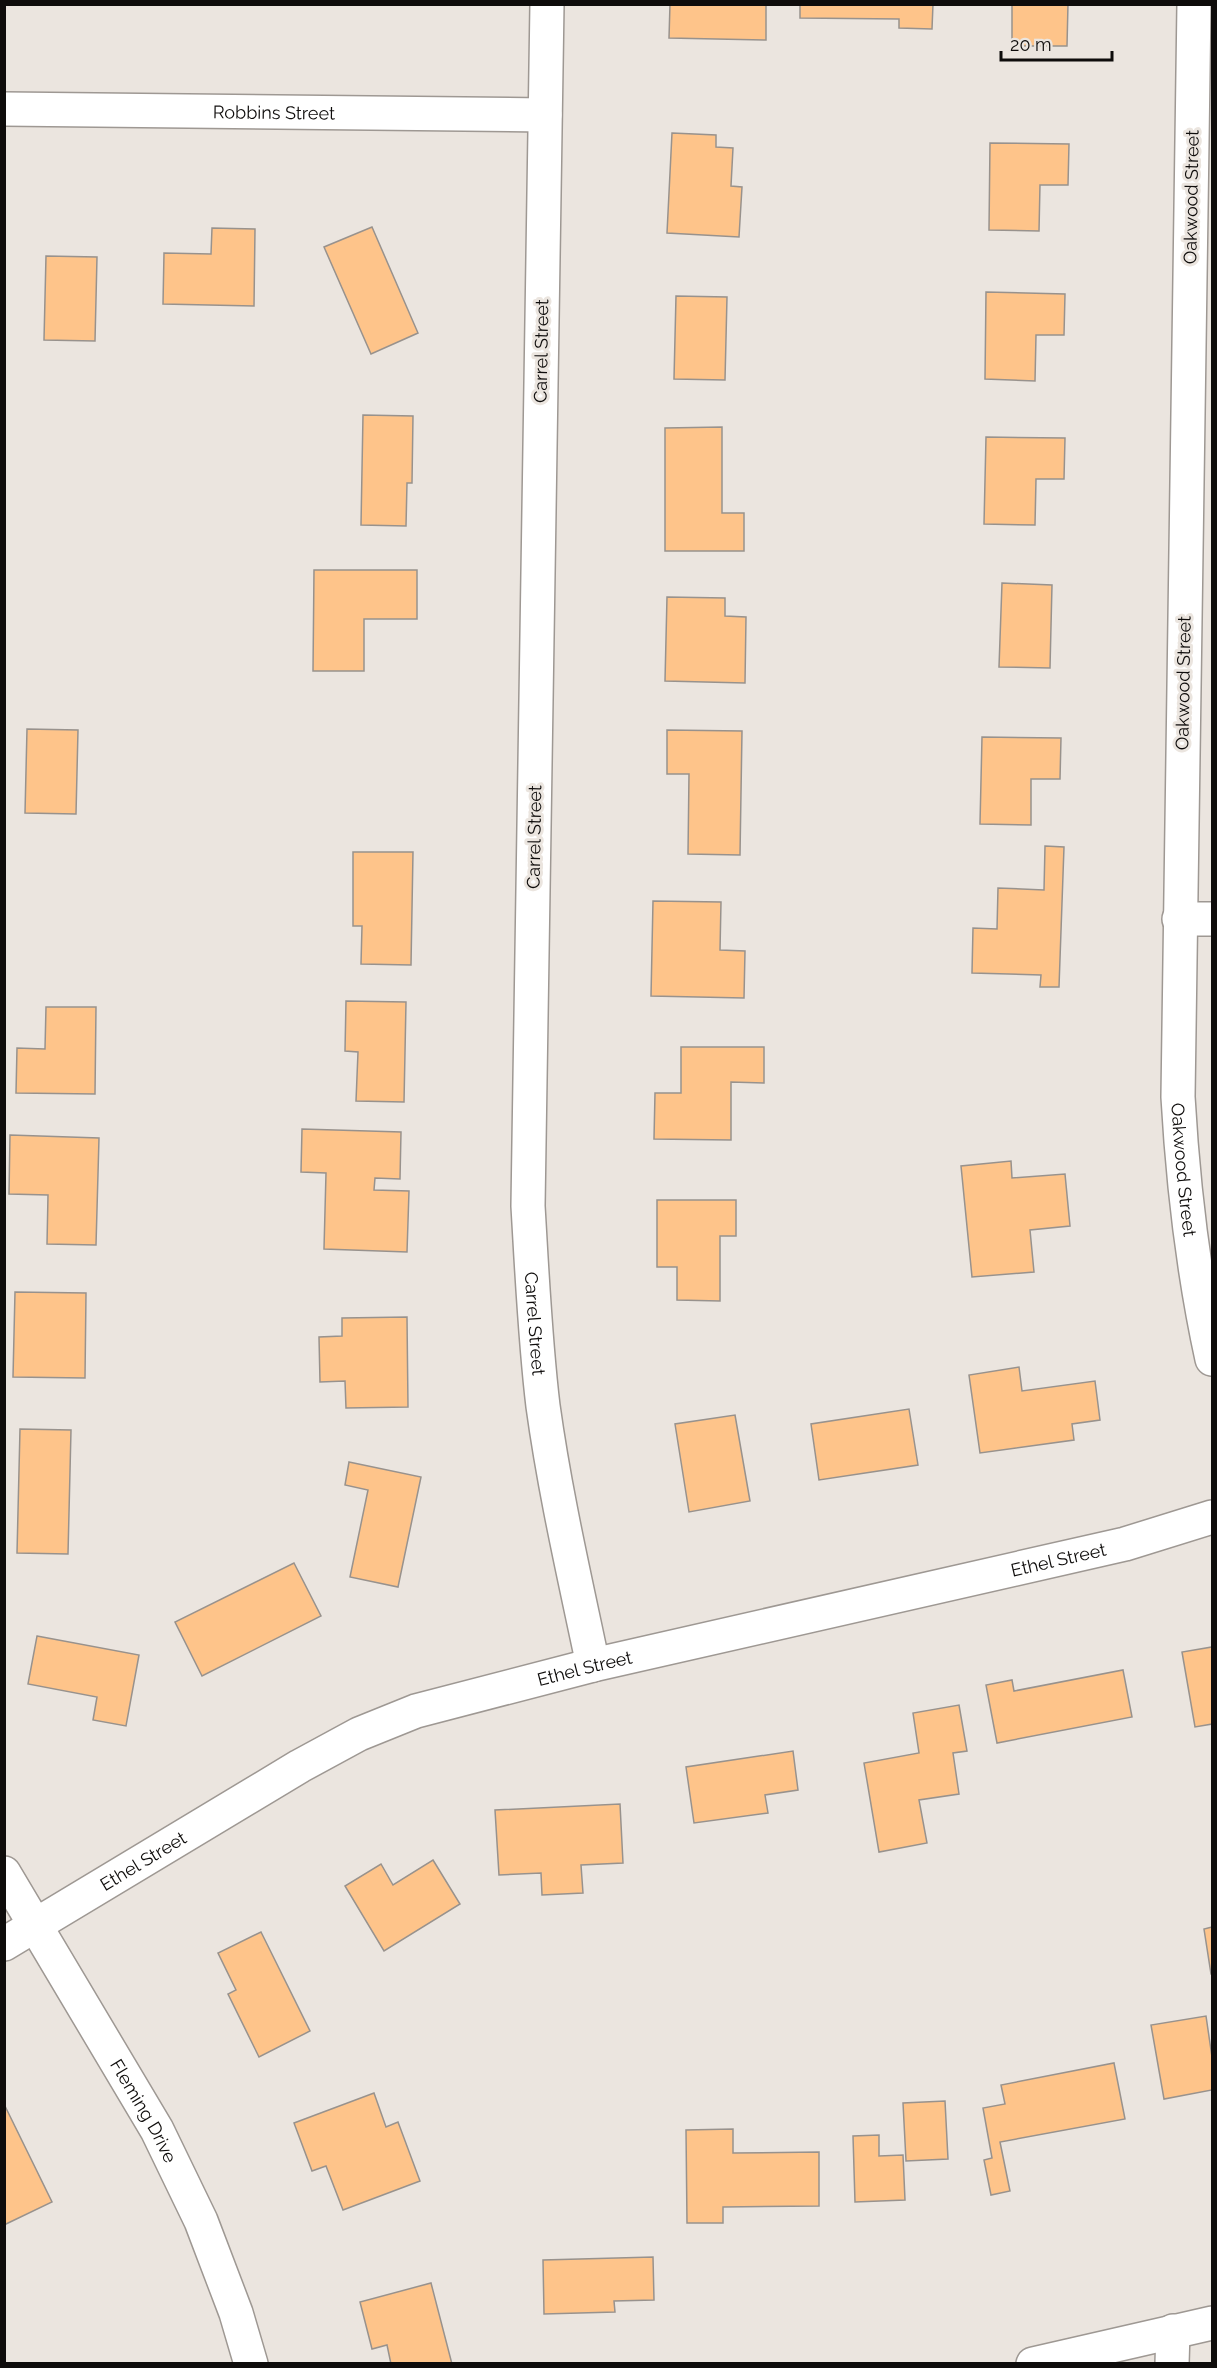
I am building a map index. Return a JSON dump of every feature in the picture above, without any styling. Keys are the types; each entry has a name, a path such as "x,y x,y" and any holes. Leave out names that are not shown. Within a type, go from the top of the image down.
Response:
{"street":[{"name":"Carrel Street","path":"547,4 528,1206 533,1300 543,1406 559,1500 593,1665"},
{"name":"Oakwood Street","path":"1194,4 1178,1097 1182,1172 1199,1298 1212,1359"},
{"name":"Robbins Street","path":"4,109 544,116"},
{"path":"1179,919 1212,919"},
{"name":"Ethel Street","path":"4,1944 300,1766 358,1734 416,1711 593,1665 1125,1544 1212,1517"},
{"name":"Fleming Drive","path":"4,1873 157,2130 201,2221 236,2313 251,2364"},
{"path":"1033,2364 1212,2323"},
{"path":"1172,2364 1173,2331"}],"building":[{"path":"670,4 766,4 766,40 669,38"},
{"path":"800,4 933,4 932,29 899,28 899,19 800,18"},
{"path":"1012,4 1068,4 1067,46 1012,46"},
{"path":"672,133 716,135 716,147 733,148 731,186 742,187 739,237 667,233"},
{"path":"990,143 1069,144 1068,185 1040,185 1039,231 989,230"},
{"path":"372,227 418,333 371,354 324,247"},
{"path":"212,228 255,229 254,306 163,304 164,253 211,254"},
{"path":"46,256 97,257 95,341 44,340"},
{"path":"986,292 1065,294 1064,335 1036,335 1035,381 985,379"},
{"path":"676,296 727,297 725,380 674,379"},
{"path":"363,415 413,416 412,483 407,483 406,526 361,525"},
{"path":"722,427 722,513 744,513 744,551 665,551 665,428"},
{"path":"986,437 1065,438 1064,479 1036,479 1035,525 984,524"},
{"path":"314,570 417,570 417,619 364,619 364,671 313,671"},
{"path":"1002,583 1052,585 1050,668 999,667"},
{"path":"667,597 725,598 725,616 746,617 745,683 665,681"},
{"path":"27,729 78,730 76,814 25,813"},
{"path":"667,730 742,731 740,855 688,854 689,774 667,774"},
{"path":"982,737 1061,738 1060,779 1031,779 1031,825 980,824"},
{"path":"1045,846 1064,847 1059,987 1040,987 1041,975 972,973 973,928 997,929 998,888 1044,890"},
{"path":"353,852 413,852 411,965 361,964 362,926 353,926"},
{"path":"653,901 721,902 720,950 745,951 744,998 651,996"},
{"path":"346,1001 406,1002 404,1102 356,1101 358,1052 345,1051"},
{"path":"46,1007 96,1007 95,1094 16,1093 17,1048 45,1049"},
{"path":"681,1047 764,1047 764,1083 731,1082 731,1140 654,1139 655,1093 681,1093"},
{"path":"302,1129 401,1132 400,1179 375,1178 374,1190 409,1191 407,1252 324,1249 326,1173 301,1172"},
{"path":"10,1135 99,1138 96,1245 47,1244 48,1195 9,1194"},
{"path":"1011,1161 1012,1178 1065,1174 1070,1226 1030,1230 1034,1272 972,1277 961,1166"},
{"path":"657,1200 736,1200 736,1236 720,1236 720,1301 677,1300 677,1267 657,1267"},
{"path":"15,1292 86,1293 85,1378 13,1377"},
{"path":"407,1317 408,1407 346,1408 345,1381 320,1382 319,1337 342,1336 342,1318"},
{"path":"1019,1367 1022,1391 1095,1381 1100,1420 1072,1424 1074,1440 980,1453 969,1375"},
{"path":"909,1409 918,1465 819,1480 811,1424"},
{"path":"735,1415 750,1501 689,1512 675,1424"},
{"path":"20,1429 71,1430 68,1554 17,1553"},
{"path":"349,1462 421,1477 398,1587 350,1577 368,1490 345,1485"},
{"path":"294,1563 321,1616 202,1676 175,1622"},
{"path":"37,1636 139,1655 126,1726 93,1720 97,1697 28,1684"},
{"path":"1212,1647 1212,1724 1195,1727 1182,1652"},
{"path":"1123,1670 1132,1717 997,1743 986,1685 1012,1680 1014,1691"},
{"path":"959,1705 967,1751 953,1753 959,1794 919,1800 927,1843 879,1852 864,1763 919,1753 913,1713"},
{"path":"793,1751 798,1790 765,1795 768,1813 694,1823 686,1767"},
{"path":"620,1804 623,1863 581,1865 583,1893 542,1895 541,1873 499,1875 495,1810"},
{"path":"433,1860 460,1904 384,1951 345,1886 381,1864 393,1885"},
{"path":"1212,1927 1212,1974 1211,1974 1204,1929"},
{"path":"261,1932 310,2031 259,2057 228,1994 236,1990 218,1953"},
{"path":"1206,2016 1212,2057 1212,2090 1164,2099 1151,2025"},
{"path":"1114,2063 1125,2119 1000,2142 1010,2191 991,2195 984,2160 992,2158 983,2108 1005,2104 1001,2085"},
{"path":"374,2093 386,2127 398,2122 420,2181 343,2210 326,2166 312,2171 294,2123"},
{"path":"945,2101 948,2159 906,2161 903,2103"},
{"path":"4,2104 52,2202 6,2224 4,2222"},
{"path":"733,2129 733,2153 819,2152 819,2206 723,2207 723,2223 687,2223 686,2130"},
{"path":"879,2135 879,2156 903,2155 905,2200 855,2202 853,2136"},
{"path":"653,2257 654,2300 614,2301 615,2312 544,2314 543,2260"},
{"path":"431,2283 452,2364 391,2364 387,2345 372,2349 360,2302"}]}
